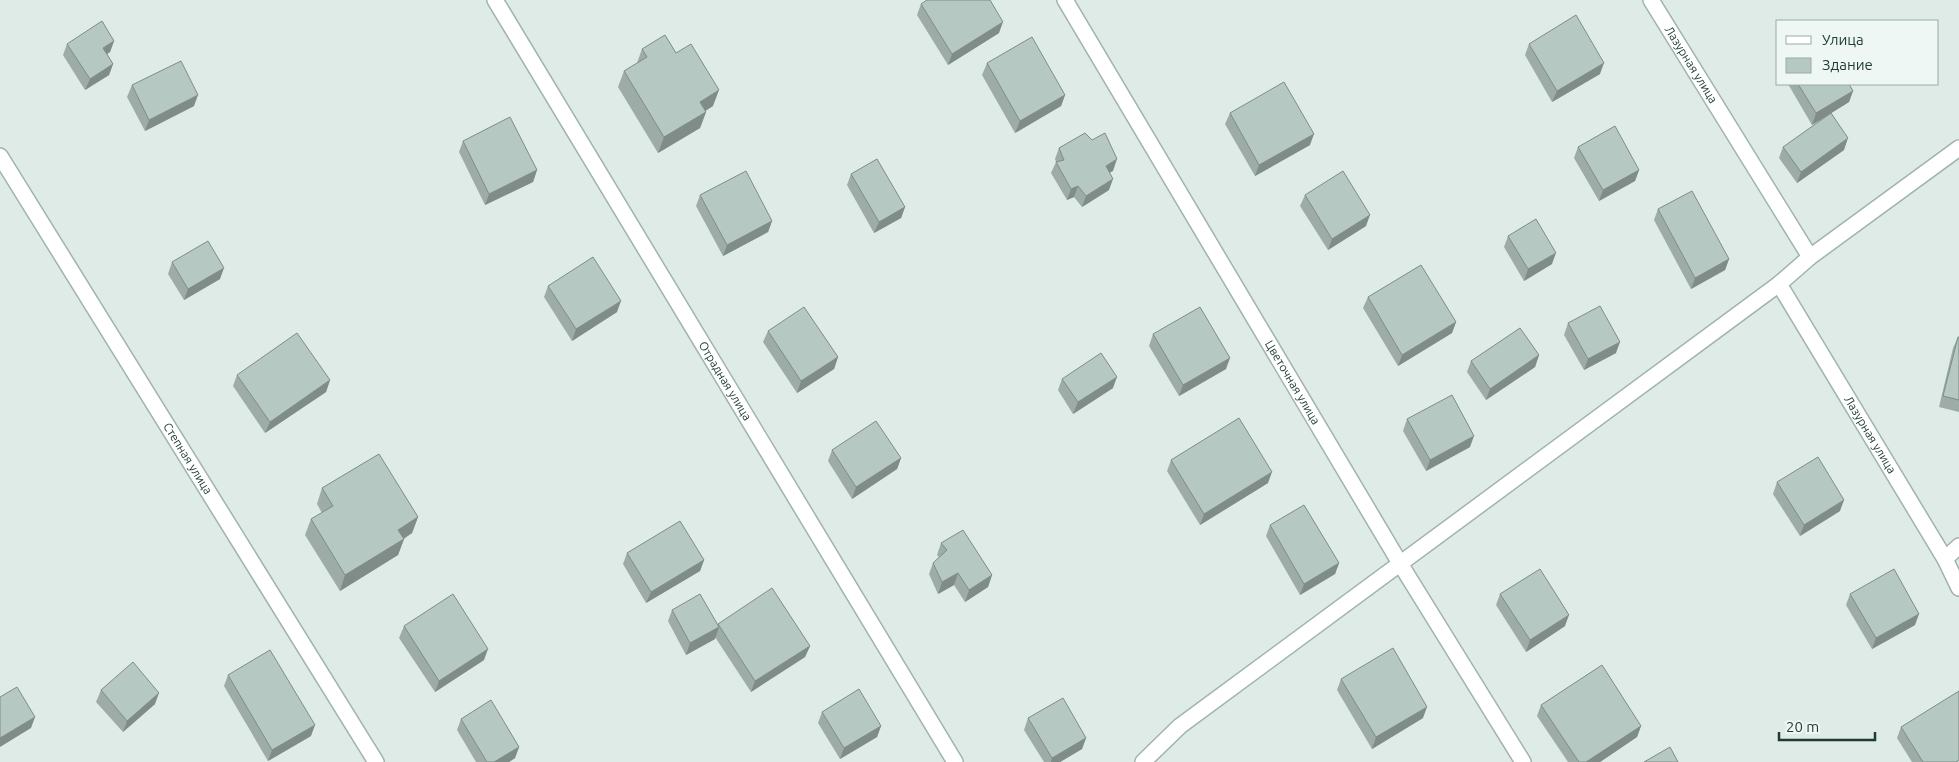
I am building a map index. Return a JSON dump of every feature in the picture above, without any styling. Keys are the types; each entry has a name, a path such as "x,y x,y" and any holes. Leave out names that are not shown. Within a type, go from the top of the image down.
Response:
{"street":[{"name":"Отрадная улица","path":"495,0 955,762"},
{"name":"Цветочная улица","path":"1065,0 1401,565 1523,762"},
{"name":"Лазурная улица","path":"1651,0 1810,257"},
{"path":"1143,762 1180,726 1401,565 1779,284 1810,257 1959,148"},
{"name":"Степная улица","path":"0,156 376,762"},
{"name":"Лазурная улица","path":"1779,284 1945,559 1959,588"},
{"path":"1945,559 1959,546"}],"building":[{"path":"927,0 990,0 1003,22 952,54 921,4"},
{"path":"1576,15 1604,63 1557,91 1529,44"},
{"path":"102,21 114,41 103,48 113,64 90,79 67,44"},
{"path":"665,35 676,53 691,44 719,90 700,102 706,112 664,137 624,71 647,57 642,49"},
{"path":"1032,37 1065,95 1020,121 987,63"},
{"path":"181,61 198,95 149,120 132,85"},
{"path":"1284,82 1314,134 1259,165 1230,113"},
{"path":"1799,85 1850,85 1853,91 1816,113"},
{"path":"1831,113 1848,138 1801,172 1783,147"},
{"path":"510,117 537,170 489,194 463,141"},
{"path":"1615,126 1639,170 1603,190 1578,147"},
{"path":"1085,133 1092,140 1105,133 1117,159 1106,166 1113,179 1086,196 1078,186 1071,189 1056,162 1064,160 1059,148"},
{"path":"877,159 905,207 879,222 851,174"},
{"path":"746,171 772,221 727,245 700,195"},
{"path":"1343,171 1370,215 1332,239 1305,195"},
{"path":"1692,191 1729,259 1695,278 1658,209"},
{"path":"1536,219 1556,253 1528,269 1508,236"},
{"path":"208,241 224,268 188,289 172,262"},
{"path":"593,257 621,301 576,329 548,286"},
{"path":"1421,265 1456,322 1402,355 1368,297"},
{"path":"1600,306 1620,342 1588,359 1568,323"},
{"path":"804,307 838,357 801,381 768,331"},
{"path":"1200,307 1230,358 1183,385 1153,334"},
{"path":"1520,328 1539,355 1490,389 1471,361"},
{"path":"297,333 330,380 270,422 237,375"},
{"path":"1959,337 1959,400 1943,396"},
{"path":"1101,353 1117,377 1078,402 1062,379"},
{"path":"1452,395 1474,436 1430,460 1407,419"},
{"path":"1239,418 1272,472 1204,514 1171,460"},
{"path":"876,421 901,458 856,487 832,450"},
{"path":"379,454 418,517 398,530 404,539 345,575 311,519 333,506 322,488"},
{"path":"1818,457 1844,500 1804,525 1777,482"},
{"path":"1304,505 1339,563 1304,584 1270,525"},
{"path":"680,521 704,560 651,592 627,553"},
{"path":"963,530 992,575 969,590 958,573 942,582 933,563 947,550 941,543"},
{"path":"1540,569 1569,615 1530,640 1500,594"},
{"path":"1894,569 1919,614 1876,638 1850,594"},
{"path":"772,588 810,646 755,681 718,624"},
{"path":"453,594 488,649 439,681 404,626"},
{"path":"700,594 719,627 690,643 672,610"},
{"path":"1393,648 1427,707 1376,737 1341,679"},
{"path":"270,650 315,725 272,750 228,675"},
{"path":"133,662 159,693 127,721 101,690"},
{"path":"1602,665 1641,726 1586,762 1579,762 1541,705"},
{"path":"17,687 35,717 0,738 0,697"},
{"path":"859,689 881,726 844,748 822,712"},
{"path":"1959,691 1959,760 1956,762 1923,762 1901,727"},
{"path":"1063,698 1086,738 1052,758 1028,718"},
{"path":"491,700 519,747 494,762 487,762 461,719"},
{"path":"1670,747 1678,762 1644,762"}]}
